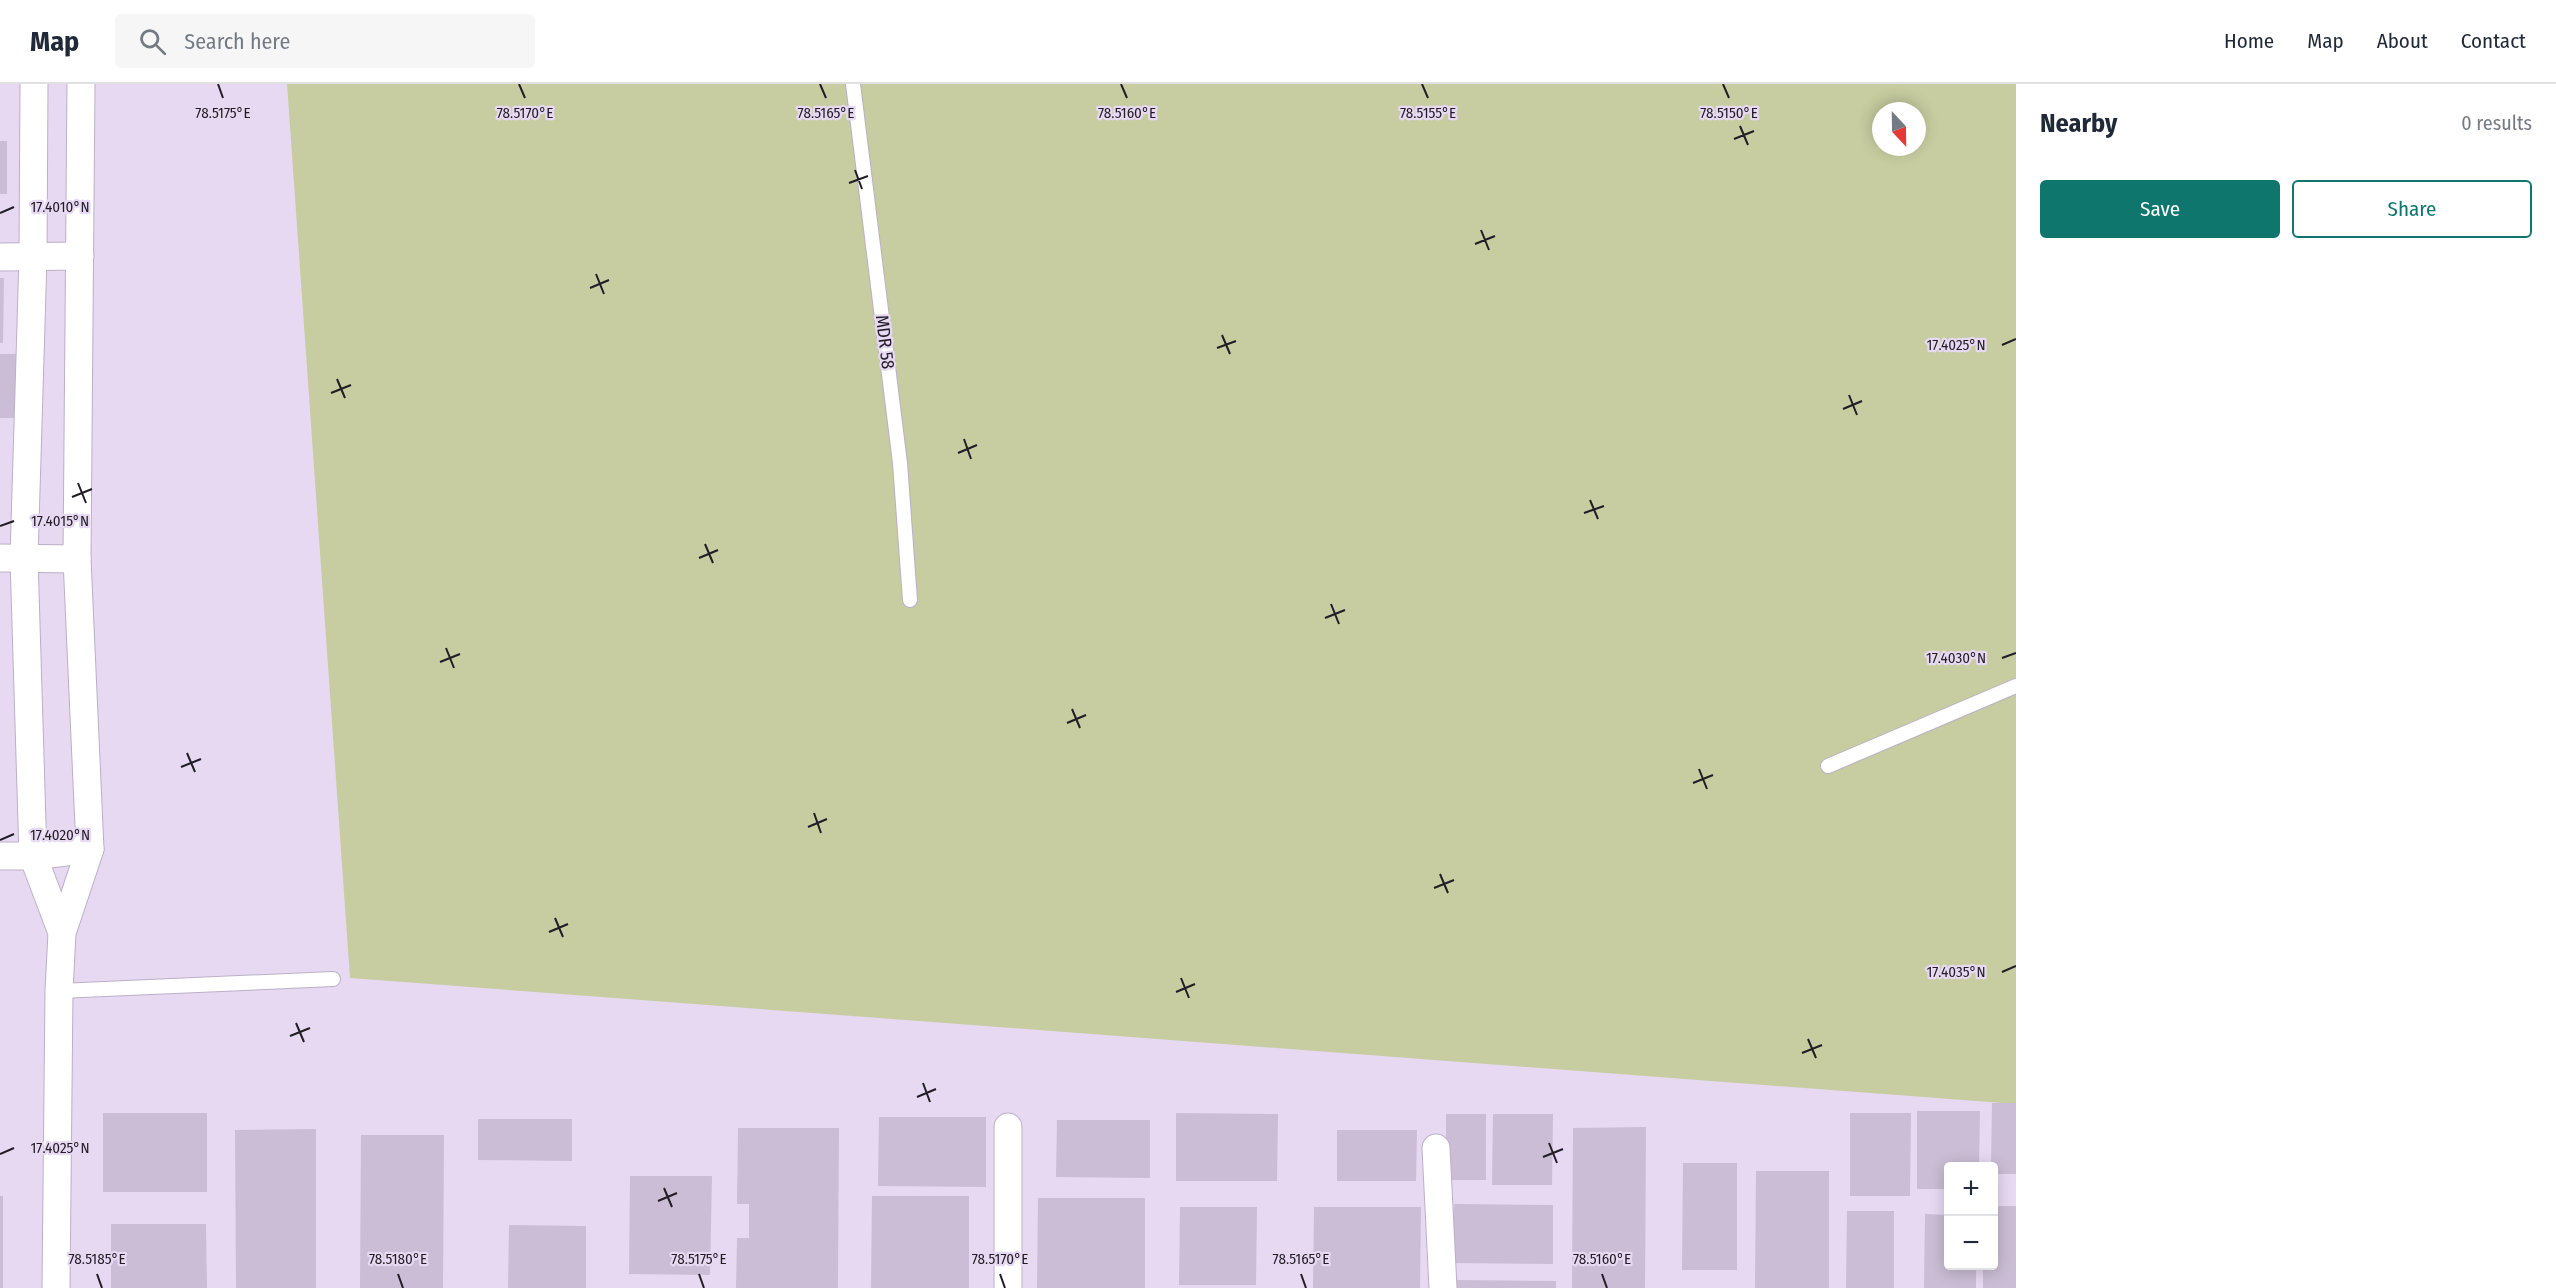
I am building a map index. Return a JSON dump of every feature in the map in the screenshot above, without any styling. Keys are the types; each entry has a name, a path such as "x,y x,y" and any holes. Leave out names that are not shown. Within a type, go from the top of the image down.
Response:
{"street":[{"path":"34,84 33,257 12,558 33,856 62,933"},
{"path":"56,1288 58,991 62,933 90,849 77,558 81,84"},
{"path":"0,257 80,256"},
{"path":"12,558 77,558"},
{"path":"0,856 33,856 90,849"},
{"path":"1008,1127 1008,1288"},
{"path":"1436,1148 1443,1288"}],"lane":[{"name":"MDR 58","path":"853,84 900,463 910,600"},
{"path":"1828,766 2016,686"},
{"path":"58,991 333,979"}],"green space":[{"path":"287,84 2016,84 2016,1104 350,978"}],"building":[{"path":"0,141 7,141 7,194 0,194"},
{"path":"0,278 4,278 3,343 0,343"},
{"path":"0,354 16,354 16,418 0,418"},
{"path":"1992,1103 2016,1103 2016,1174 1998,1174 1998,1162 1991,1162"},
{"path":"1917,1111 1980,1111 1979,1162 1944,1162 1944,1189 1917,1189"},
{"path":"103,1113 207,1113 207,1192 103,1192"},
{"path":"1176,1113 1278,1114 1277,1181 1176,1181"},
{"path":"1850,1113 1911,1113 1910,1196 1850,1196"},
{"path":"1446,1114 1486,1114 1486,1180 1446,1180"},
{"path":"1493,1114 1553,1114 1552,1185 1492,1185"},
{"path":"879,1117 986,1117 986,1187 878,1186"},
{"path":"478,1119 572,1119 572,1161 478,1160"},
{"path":"1057,1120 1150,1120 1150,1178 1056,1177"},
{"path":"1646,1127 1645,1288 1572,1288 1573,1128"},
{"path":"738,1128 839,1128 838,1288 736,1288 737,1238 749,1238 749,1204 737,1204"},
{"path":"316,1129 316,1288 236,1288 235,1130"},
{"path":"1337,1130 1417,1130 1416,1181 1337,1181"},
{"path":"361,1135 444,1135 443,1288 360,1288"},
{"path":"1683,1163 1737,1163 1737,1270 1682,1270"},
{"path":"1756,1171 1829,1171 1829,1288 1755,1288"},
{"path":"630,1176 712,1176 710,1275 629,1274"},
{"path":"0,1196 3,1196 3,1288 0,1288"},
{"path":"872,1196 969,1196 969,1288 871,1288"},
{"path":"1038,1198 1145,1198 1145,1288 1037,1288"},
{"path":"1454,1204 1553,1205 1553,1264 1454,1263"},
{"path":"1998,1206 2016,1206 2016,1288 1983,1288 1983,1270 1998,1270"},
{"path":"1180,1207 1257,1207 1256,1285 1179,1285"},
{"path":"1314,1207 1421,1207 1420,1288 1313,1288"},
{"path":"1847,1211 1894,1211 1894,1288 1846,1288"},
{"path":"1925,1214 1944,1215 1944,1270 1976,1270 1976,1288 1924,1288"},
{"path":"111,1224 206,1224 207,1288 111,1288"},
{"path":"509,1225 586,1226 586,1288 508,1288"},
{"path":"1454,1280 1556,1281 1556,1288 1454,1288"}]}
